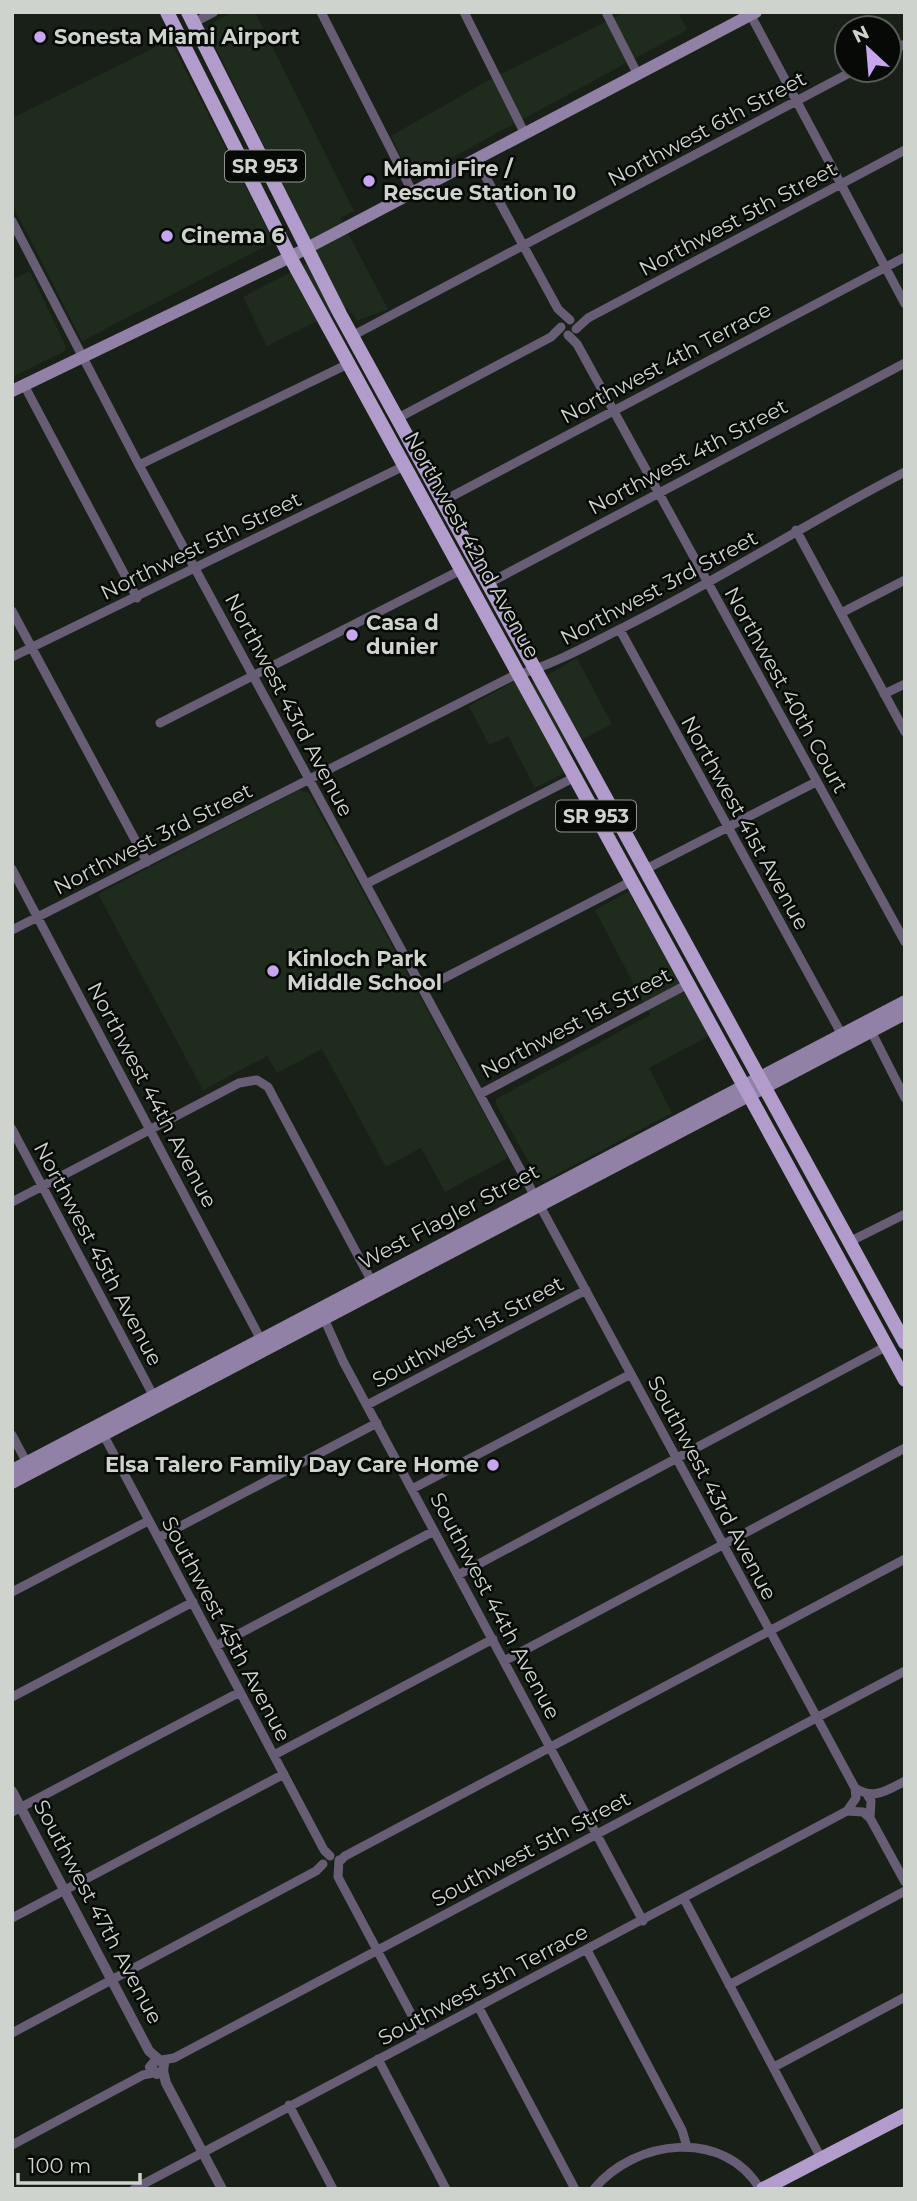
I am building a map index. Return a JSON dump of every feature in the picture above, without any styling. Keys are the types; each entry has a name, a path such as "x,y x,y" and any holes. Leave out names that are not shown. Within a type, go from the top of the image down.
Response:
{"main road":[{"path":"169,12 181,20 190,18"},
{"name":"Northwest 42nd Avenue","path":"169,12 175,29 290,257 747,1088"},
{"path":"18,388 290,257 752,13"},
{"name":"Northwest 42nd Avenue","path":"190,18 352,335 761,1081"},
{"path":"175,29 190,34 206,50"},
{"path":"368,399 384,414 398,418"},
{"path":"404,466 419,470 436,486"},
{"path":"632,881 646,884 660,894"},
{"name":"West Flagler Street","path":"761,1081 841,1033 905,1001"},
{"name":"West Flagler Street","path":"12,1483 29,1467 249,1358 536,1199 747,1088 905,1014"},
{"name":"SR 953","path":"761,1081 905,1343"},
{"name":"SR 953","path":"747,1088 905,1380"},
{"name":"West Flagler Street","path":"100,1430 153,1395 260,1338 536,1199"},
{"path":"820,1224 838,1241 849,1242"},
{"path":"834,1250 847,1254 865,1271"},
{"path":"249,1358 260,1338"},
{"path":"887,1346 905,1352"},
{"name":"West Flagler Street","path":"12,1470 29,1467"},
{"path":"761,2189 784,2184 821,2158 905,2115"}],"street":[{"path":"190,18 214,12"},
{"path":"321,12 413,193"},
{"path":"464,12 525,134"},
{"path":"606,12 638,75"},
{"path":"752,13 795,102 905,304"},
{"name":"Northwest 6th Street","path":"352,335 833,82"},
{"name":"Northwest 5th Street","path":"568,328 905,150"},
{"name":"Northwest 40th Court","path":"476,159 905,942"},
{"name":"Northwest 43rd Avenue","path":"12,221 139,465 536,1199"},
{"name":"Northwest 4th Terrace","path":"443,500 905,257"},
{"path":"398,418 568,328"},
{"path":"139,465 348,363"},
{"name":"Northwest 4th Street","path":"489,583 905,363"},
{"path":"18,388 137,598"},
{"name":"Northwest 5th Street","path":"12,657 404,466"},
{"name":"Northwest 3rd Street","path":"12,930 519,675 537,670 620,630 708,584 796,530 905,472"},
{"path":"796,530 905,732"},
{"path":"160,723 461,570"},
{"path":"841,613 905,580"},
{"path":"12,611 146,862"},
{"name":"Northwest 41st Avenue","path":"620,630 841,1033"},
{"path":"884,694 905,684"},
{"path":"366,884 575,777"},
{"path":"646,869 816,782"},
{"name":"Northwest 44th Avenue","path":"12,869 260,1338"},
{"path":"423,989 632,881"},
{"name":"Northwest 1st Street","path":"480,1094 688,984"},
{"path":"871,1031 905,1098"},
{"path":"12,1202 239,1083 257,1080 268,1087 371,1280"},
{"name":"Northwest 45th Avenue","path":"12,1129 153,1395"},
{"name":"Southwest 43rd Avenue","path":"536,1199 905,1882"},
{"path":"849,1242 905,1214"},
{"name":"Southwest 1st Street","path":"367,1405 586,1290"},
{"name":"Southwest 44th Avenue","path":"322,1306 322,1319 643,1921"},
{"path":"458,1575 887,1346"},
{"path":"412,1489 631,1374"},
{"name":"Southwest 1st Street","path":"158,1538 377,1423"},
{"name":"Southwest 45th Avenue","path":"100,1430 423,2036"},
{"path":"12,1435 29,1467"},
{"path":"504,1661 905,1448"},
{"path":"12,1592 148,1521"},
{"path":"216,1646 434,1531"},
{"path":"12,2033 905,1559"},
{"path":"12,1697 193,1602"},
{"path":"274,1755 492,1639"},
{"name":"Southwest 5th Street","path":"12,2145 155,2066 905,1671"},
{"path":"17,1810 240,1692"},
{"path":"12,1918 284,1774"},
{"name":"Southwest 5th Terrace","path":"134,2189 905,1781"},
{"name":"Southwest 47th Avenue","path":"12,1791 17,1810 65,1890 155,2066 222,2189"},
{"path":"729,1985 905,1891"},
{"path":"684,1899 821,2158"},
{"path":"587,1950 682,2130 687,2147"},
{"path":"774,2067 905,1997"},
{"path":"478,2006 575,2189"},
{"path":"378,2059 446,2189"},
{"path":"289,2105 333,2189"},
{"path":"594,2189 610,2172 640,2154 687,2147 710,2151 737,2163 746,2169 761,2189"}],"shaded area":[{"path":"233,12 255,12 354,211 340,218 388,309 357,321 346,307 267,346 243,297 319,257 210,36 209,29 214,22"},
{"path":"625,12 678,12 687,30 418,176 408,172 391,136 489,80"},
{"path":"170,40 274,242 82,341 12,204 12,118"},
{"path":"30,271 66,347 63,352 12,377 12,280"},
{"path":"577,658 612,724 555,754 564,773 535,788 508,736 489,745 469,706 515,681 521,690"},
{"name":"Kinloch Park Middle School","path":"299,790 309,793 508,1158 445,1192 421,1148 386,1167 322,1049 277,1073 267,1056 203,1090 98,894"},
{"path":"629,891 709,1036 649,1068 672,1113 546,1180 539,1180 496,1104 496,1099 650,1015 595,910"}],"place":[{"name":"Sonesta Miami Airport","path":"40,37"},
{"name":"Miami Fire / Rescue Station 10","path":"369,181"},
{"name":"Cinema 6","path":"167,236"},
{"name":"Casa d dunier","path":"352,635"},
{"name":"Kinloch Park Middle School","path":"273,971"},
{"name":"Elsa Talero Family Day Care Home","path":"493,1465"}]}
